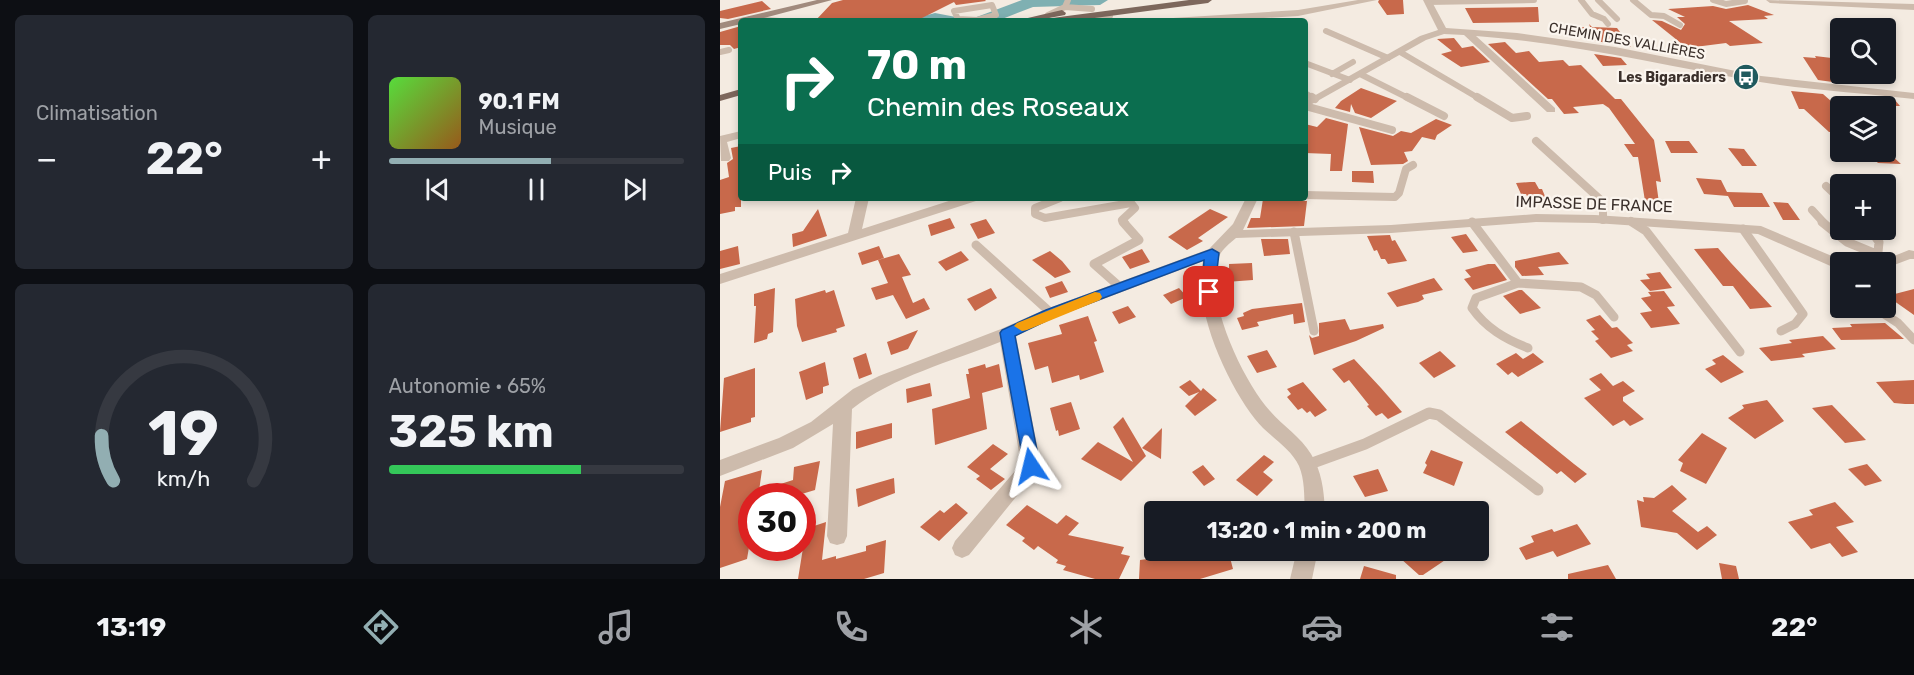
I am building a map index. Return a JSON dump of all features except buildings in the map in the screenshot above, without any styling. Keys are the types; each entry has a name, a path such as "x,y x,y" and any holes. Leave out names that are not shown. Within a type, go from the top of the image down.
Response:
{"main road":[{"path":"753,18 828,0"},
{"path":"1053,18 1092,9 1208,0"},
{"path":"1056,18 1165,2"},
{"path":"720,26 738,22"},
{"path":"720,91 738,86"},
{"path":"720,98 738,93"}],"street":[{"path":"1220,18 1298,13 1373,0"},
{"path":"1770,0 1914,7"},
{"path":"1308,103 1428,36 1443,31 1426,1"},
{"name":"CHEMIN DES VALLIÈRES","path":"1443,31 1508,34 1566,42 1761,79 1914,96"},
{"path":"1467,33 1551,110"},
{"path":"725,158 720,140 738,135"},
{"path":"854,236 861,201"},
{"path":"720,279 962,201"},
{"path":"720,468 786,443 817,427 843,405 885,381 1007,333 1051,313 1212,253 1242,222 1251,201"},
{"name":"IMPASSE DE FRANCE","path":"1232,234 1391,229 1536,218 1603,219 1761,230 1830,261"},
{"path":"1212,253 1209,292 1221,338 1246,393 1264,417 1304,457 1314,501"},
{"path":"1896,257 1914,255"},
{"path":"962,548 1031,466 1007,333"},
{"path":"837,536 843,405"},
{"path":"1301,579 1305,561"}],"lane":[{"path":"1426,1 1533,0"},
{"path":"1581,0 1592,14 1604,19 1608,24"},
{"path":"1598,0 1617,19"},
{"path":"1633,0 1651,15 1664,16 1680,25"},
{"path":"1713,0 1726,4 1744,1"},
{"path":"1097,18 1164,8 1165,2"},
{"path":"1050,18 1066,4 1092,9"},
{"path":"958,18 954,11 992,5 996,15 991,18"},
{"path":"1326,31 1388,58"},
{"path":"720,52 729,50"},
{"path":"1400,52 1512,118 1527,116"},
{"path":"1332,74 1353,62"},
{"path":"1308,64 1350,80"},
{"path":"1360,74 1444,116"},
{"path":"1308,95 1316,99"},
{"path":"1308,106 1392,130"},
{"path":"1536,141 1603,202 1603,219"},
{"path":"1308,195 1395,196 1399,193 1406,169 1413,165"},
{"path":"1826,186 1830,190"},
{"path":"1052,201 1035,208 1035,214 1045,218 1131,203 1135,208 1122,220 1139,240 1094,264 1120,287"},
{"path":"1812,210 1834,236 1862,252"},
{"path":"1631,221 1646,231 1740,352"},
{"path":"1472,222 1518,283"},
{"path":"1743,229 1803,314 1795,324 1781,331"},
{"path":"1294,232 1314,331"},
{"path":"976,246 1051,313"},
{"path":"1528,348 1506,340 1478,318 1472,308 1476,298 1518,283 1581,287 1596,295 1614,317"},
{"path":"1890,318 1914,340"},
{"path":"1307,465 1365,444 1428,413 1439,415 1538,490"}],"waterway":[{"path":"990,18 1033,2 1100,0"}],"slow traffic":[{"path":"1022,326 1095,297"}],"place":[{"name":"Les Bigaradiers","path":"1746,77"}],"route":[{"path":"1031,466 1007,333 1051,313 1212,253 1209,292"}]}
